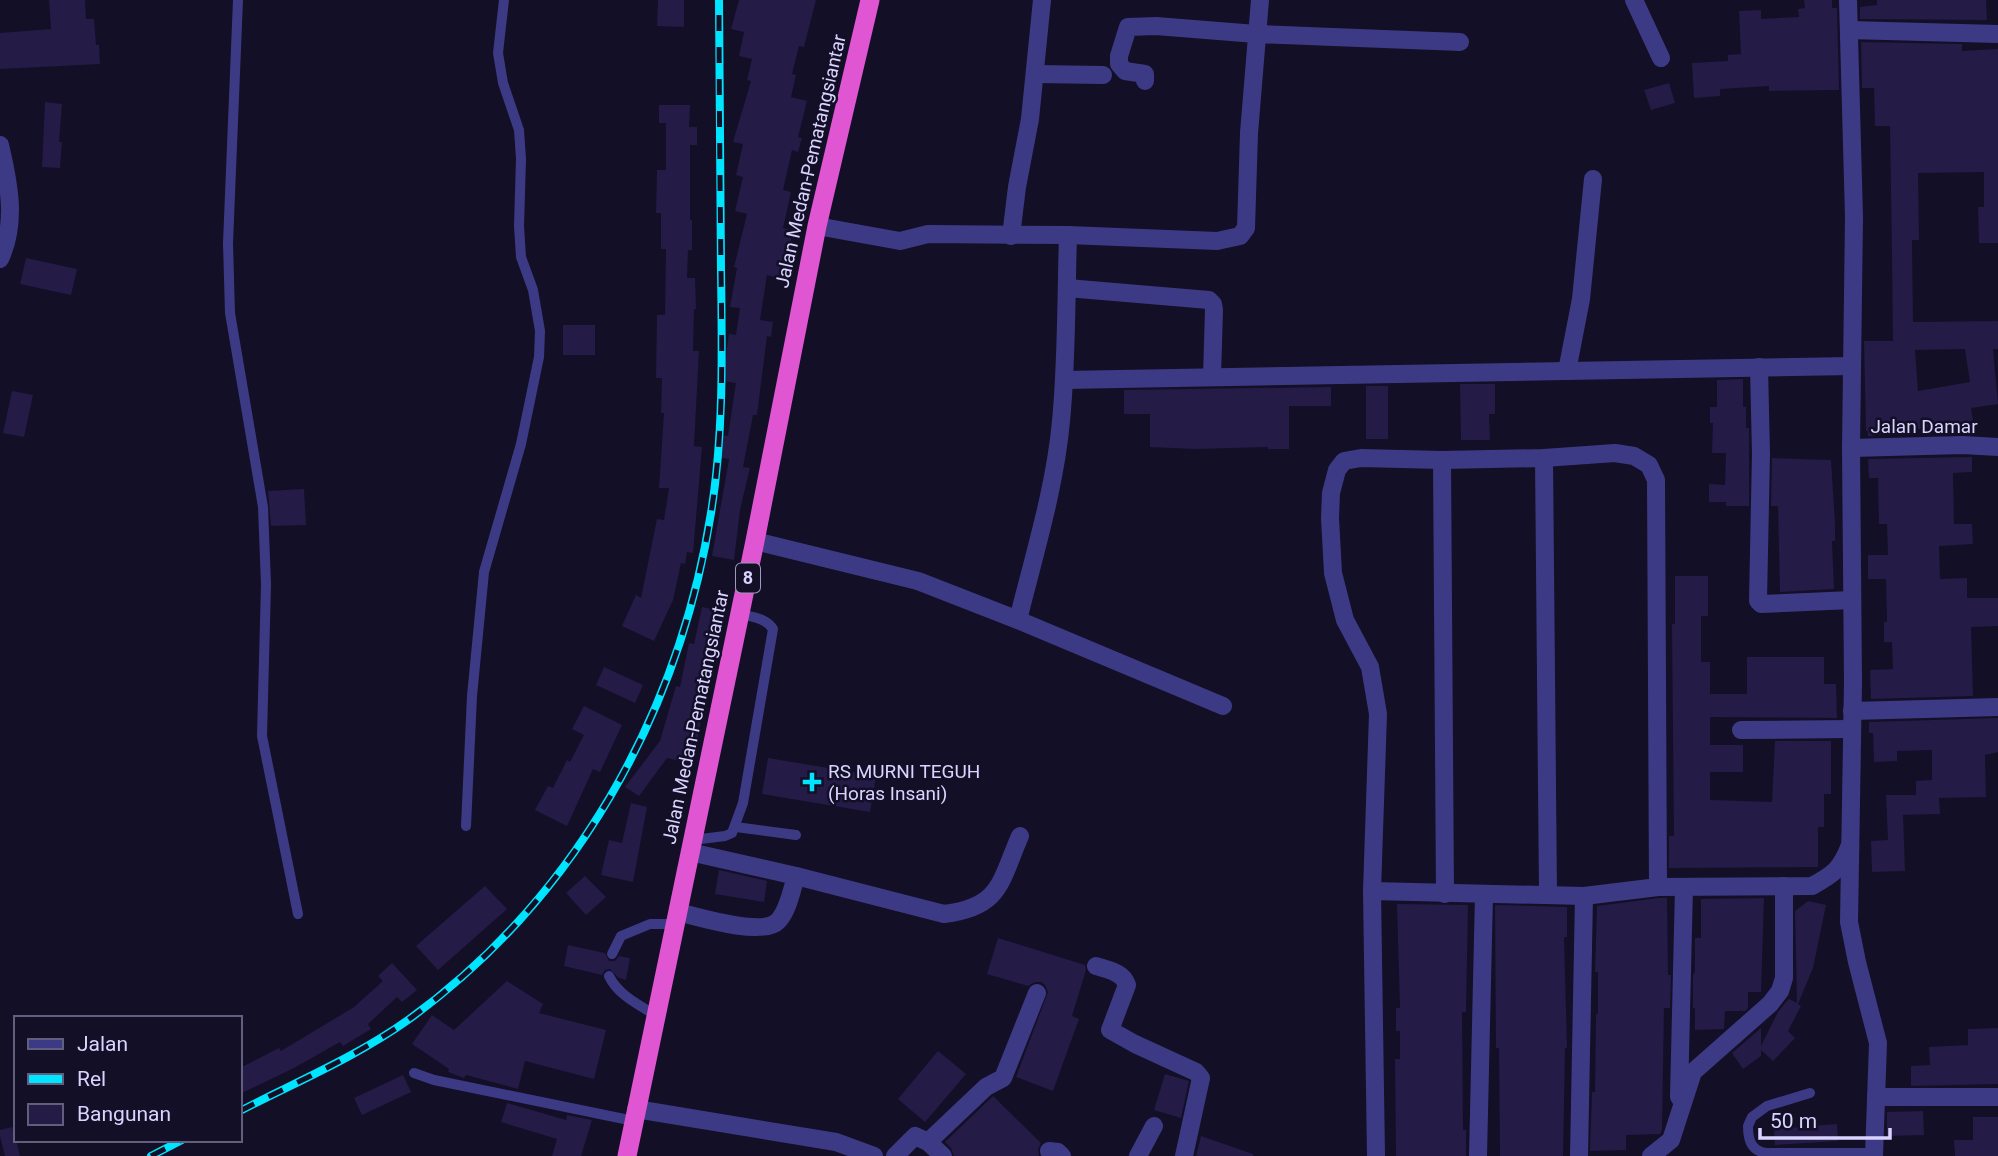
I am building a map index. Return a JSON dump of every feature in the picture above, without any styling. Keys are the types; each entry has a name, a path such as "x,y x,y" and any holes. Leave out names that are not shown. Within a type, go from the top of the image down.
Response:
{"highway":[{"name":"Jalan Medan-Pematangsiantar","path":"627,1156 755,541 817,226 870,0"}],"street":[{"path":"1011,236 1030,119 1042,0"},
{"path":"817,226 900,241 928,234 1068,235 1217,241 1240,236 1246,228 1249,133 1260,0"},
{"path":"1634,0 1661,58"},
{"path":"1848,0 1854,217 1849,922 1878,1043 1874,1155"},
{"path":"1145,81 1144,74 1125,71 1119,64 1128,27 1156,26 1256,34 1460,42"},
{"path":"1849,30 1998,34"},
{"path":"1035,74 1103,75"},
{"path":"0,145 10,204 8,240 0,259"},
{"path":"1567,371 1581,299 1593,179"},
{"path":"1018,620 1046,506 1061,422 1065,380 1068,235"},
{"path":"1067,288 1209,300 1214,310 1212,377"},
{"path":"1065,380 1852,366"},
{"path":"1759,367 1761,454 1758,601 1761,604 1852,600"},
{"name":"Jalan Damar","path":"1851,448 1963,445 1998,447"},
{"path":"1376,1156 1372,891 1378,714 1370,667 1345,620 1337,594 1330,530 1331,493 1337,470 1344,461 1544,458 1615,453 1634,456 1649,465 1656,480 1658,887"},
{"path":"1544,458 1548,895"},
{"path":"1442,460 1445,894"},
{"path":"755,541 918,581 1223,706"},
{"path":"1741,730 1998,707"},
{"path":"691,846 944,914 976,908 992,896 1020,836"},
{"path":"1372,891 1584,896 1658,887 1812,886 1831,876 1842,865 1850,845"},
{"path":"677,918 739,926 773,925 780,920 784,912 796,876"},
{"path":"1651,1156 1671,1140 1693,1072 1748,1025 1780,991 1784,978 1784,886"},
{"path":"1679,1122 1684,887"},
{"path":"1478,1156 1484,895"},
{"path":"1579,1156 1584,896"},
{"path":"1096,966 1117,973 1126,980 1127,985 1110,1030 1196,1072 1201,1078 1184,1156"},
{"path":"928,1142 986,1087 1003,1078 1037,993"},
{"path":"1876,1097 1998,1097"},
{"path":"635,1115 836,1142 874,1156"},
{"path":"1138,1156 1154,1126"},
{"path":"895,1156 915,1136 928,1142 943,1156"}],"lane":[{"path":"237,0 228,243 230,313 263,507 266,584 262,736 298,914"},
{"path":"466,826 472,696 484,572 521,444 539,356 540,331 533,290 521,257 519,130 503,83 498,53 504,0"},
{"path":"691,846 732,833 745,790 773,629 763,620 740,614"},
{"path":"736,827 796,835"},
{"path":"612,954 621,936 650,924 677,918"},
{"path":"609,976 612,983 631,1001 657,1016"},
{"path":"414,1073 434,1080 635,1115"},
{"path":"1810,1093 1759,1110 1748,1126 1752,1145 1757,1151 1874,1155"}],"building":[{"path":"49,0 85,0 86,19 94,19 100,64 0,69 0,33 51,29"},
{"path":"658,0 684,0 684,27 657,26"},
{"path":"739,0 816,0 804,47 799,46 792,74 796,75 791,97 807,101 798,137 802,138 798,152 792,150 783,190 791,192 783,228 793,231 782,279 767,275 760,320 773,322 771,337 767,336 757,415 753,415 743,467 750,468 740,510 734,560 712,556 729,459 718,457 721,435 728,436 736,383 722,381 729,334 736,335 740,308 730,307 737,268 734,267 747,214 735,211 743,177 736,175 743,144 733,142 751,81 747,80 752,59 739,56 744,32 731,29"},
{"path":"1804,0 1832,0 1832,8 1837,8 1839,90 1769,91 1769,86 1720,89 1720,96 1694,98 1692,63 1728,61 1728,55 1741,54 1739,11 1761,10 1761,19 1799,17 1798,9 1805,8"},
{"path":"1877,0 1986,0 1987,20 1860,19 1860,7 1877,5"},
{"path":"1861,42 1962,44 1962,51 1998,49 1998,243 1979,243 1978,207 1984,207 1984,172 1918,173 1919,240 1912,240 1913,322 1998,321 1998,349 1993,349 1998,404 1971,408 1973,421 1871,436 1868,436 1866,431 1864,341 1893,341 1892,255 1890,126 1875,126 1874,88 1862,88","holes":["1965,349 1970,382 1918,391 1915,350"]},
{"path":"1669,83 1675,103 1651,110 1644,90"},
{"path":"45,102 62,104 60,168 42,167"},
{"path":"659,105 690,105 689,127 697,127 697,145 690,145 692,250 688,250 687,278 695,278 693,351 699,351 694,446 702,447 693,553 687,552 685,564 681,563 673,600 654,641 622,626 636,595 641,598 657,519 664,520 669,488 659,488 664,413 661,413 662,378 656,378 657,315 665,315 666,249 661,249 661,213 656,213 657,170 666,170 666,123 659,123"},
{"path":"26,258 77,269 71,295 20,284"},
{"path":"563,325 595,325 595,355 563,355"},
{"path":"1743,379 1743,407 1746,407 1746,428 1749,428 1749,506 1726,506 1726,502 1709,502 1709,484 1725,485 1726,453 1712,453 1713,423 1710,423 1710,407 1717,407 1717,380"},
{"path":"1460,384 1495,384 1495,414 1489,414 1490,440 1461,440"},
{"path":"1366,386 1388,386 1388,439 1366,439"},
{"path":"1331,387 1331,406 1289,406 1289,449 1150,447 1150,414 1124,414 1124,390"},
{"path":"12,391 33,395 24,437 3,433"},
{"path":"1972,457 1972,472 1953,473 1954,524 1972,524 1973,544 1939,546 1940,579 1967,578 1967,598 1998,598 1998,626 1971,627 1973,696 1871,699 1870,670 1893,669 1892,642 1884,642 1884,622 1887,622 1886,579 1868,579 1868,555 1888,555 1887,524 1879,524 1878,478 1869,478 1868,459"},
{"path":"1772,458 1831,460 1835,523 1835,541 1832,541 1834,589 1780,592 1778,506 1771,506"},
{"path":"304,489 306,525 271,526 268,491"},
{"path":"1675,576 1708,576 1708,616 1701,616 1701,662 1710,662 1710,694 1747,694 1747,657 1824,657 1824,684 1836,684 1837,718 1710,717 1710,745 1743,745 1743,772 1710,772 1710,800 1772,802 1775,741 1831,741 1831,794 1824,794 1824,827 1818,827 1818,867 1669,868 1669,836 1674,836 1672,624 1675,624"},
{"path":"702,607 721,611 706,671 703,692 706,693 697,741 689,739 684,762 667,758 639,796 625,787 660,741 676,686 680,687 689,643 694,644"},
{"path":"604,667 643,685 635,703 596,685"},
{"path":"584,706 622,725 600,772 593,769 567,826 535,810 548,786 553,788 567,760 570,762 584,735 572,729"},
{"path":"1998,718 1998,752 1985,755 1986,797 1939,798 1940,814 1903,815 1905,871 1872,872 1871,841 1888,840 1886,795 1916,795 1916,781 1932,780 1932,750 1897,751 1897,761 1874,762 1873,733 1869,733 1869,722"},
{"path":"768,758 876,776 870,812 762,794"},
{"path":"631,803 647,807 633,882 601,875 609,840 622,843"},
{"path":"719,870 767,881 764,902 715,894"},
{"path":"585,876 606,897 586,915 566,893"},
{"path":"485,886 507,909 438,970 416,946"},
{"path":"1667,898 1668,975 1671,975 1670,1008 1664,1008 1662,1130 1660,1134 1626,1135 1626,1150 1590,1151 1598,1014 1598,972 1595,972 1597,906"},
{"path":"1764,898 1761,992 1748,992 1748,1008 1745,1011 1725,1011 1724,1029 1695,1030 1693,975 1695,938 1701,938 1701,899"},
{"path":"1808,901 1826,905 1813,968 1798,1004 1801,1006 1788,1031 1795,1038 1773,1061 1761,1050 1761,1056 1743,1069 1732,1053 1761,1028 1761,1046 1786,1002 1789,999 1797,1003 1795,911"},
{"path":"1397,904 1468,905 1466,1012 1462,1012 1463,1130 1466,1130 1466,1156 1396,1156 1395,1059 1400,1059 1400,1031 1396,1031 1396,1008 1400,1008"},
{"path":"1495,905 1567,907 1567,937 1564,937 1567,1048 1563,1156 1500,1156"},
{"path":"998,938 1085,965 1086,970 1072,1016 1079,1019 1053,1091 1016,1077 1048,992 1041,982 1028,986 987,974"},
{"path":"568,945 605,953 609,961 615,961 619,956 630,958 626,980 619,978 610,969 605,970 602,975 564,966"},
{"path":"392,963 417,990 402,1002 397,997 368,1024 371,1029 343,1046 340,1042 242,1093 242,1067 279,1048 281,1051 354,1007 383,981 378,976"},
{"path":"507,981 543,1004 539,1013 606,1030 594,1079 525,1061 518,1089 448,1072 449,1069 412,1044 432,1015 454,1030"},
{"path":"1998,1028 1998,1084 1911,1086 1911,1066 1930,1065 1929,1047 1968,1045 1968,1029"},
{"path":"938,1051 966,1074 925,1122 898,1099"},
{"path":"1165,1074 1189,1081 1181,1118 1154,1110"},
{"path":"403,1075 411,1092 362,1115 354,1098"},
{"path":"993,1096 1041,1143 1039,1156 954,1156 945,1142"},
{"path":"507,1103 566,1120 567,1115 592,1120 581,1156 552,1156 557,1139 501,1122"},
{"path":"1923,1111 1924,1135 1887,1136 1887,1112"},
{"path":"1973,1117 1998,1117 1998,1156 1955,1156 1954,1140 1973,1140"},
{"path":"1837,1124 1838,1141 1775,1145 1774,1129"},
{"path":"12,1127 20,1156 5,1156 0,1130"},
{"path":"1201,1136 1253,1154 1253,1156 1196,1156"}],"railway":[{"path":"242,1110 347,1057 388,1033 467,972 521,919 568,860 610,797 645,731 674,661 696,588 715,483 722,361 719,0"},
{"path":"151,1156 178,1142"}],"place":[{"name":"RS MURNI TEGUH (Horas Insani)","path":"812,782"}]}
